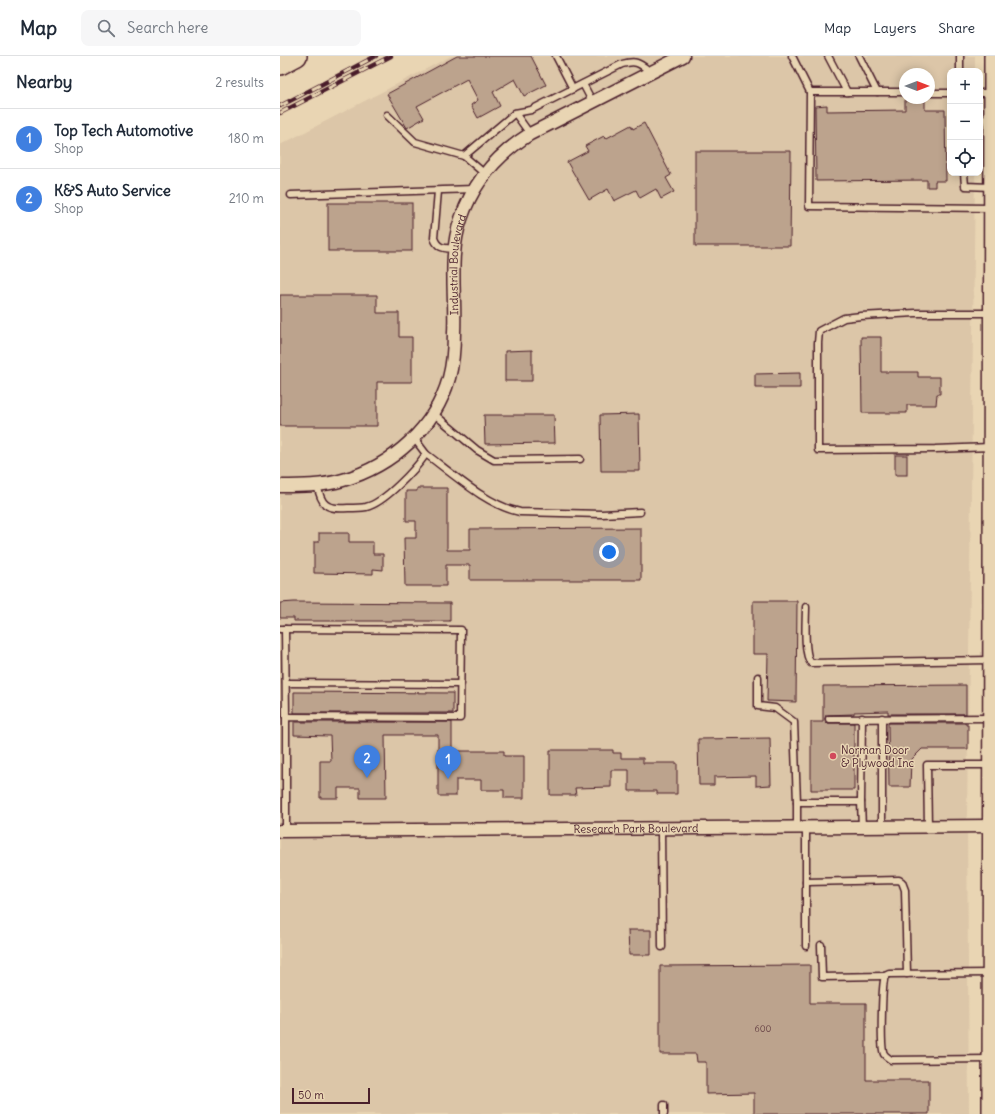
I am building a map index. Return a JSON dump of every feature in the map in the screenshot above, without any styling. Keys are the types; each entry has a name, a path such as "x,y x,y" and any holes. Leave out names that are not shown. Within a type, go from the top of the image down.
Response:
{"main road":[{"path":"280,65 297,56"},
{"path":"991,1114 993,1079 992,313 994,235 992,188 986,119 993,56"}],"street":[{"name":"Industrial Boulevard","path":"280,486 342,481 369,471 394,456 414,438 433,413 446,388 452,365 455,249 460,220 474,190 485,174 509,148 530,134 680,57"},
{"name":"Research Park Boulevard","path":"283,831 992,826"}],"lane":[{"path":"556,56 573,89"},
{"path":"792,56 810,92 809,206 992,208"},
{"path":"828,56 848,92"},
{"path":"859,56 877,92"},
{"path":"960,56 960,68"},
{"path":"464,156 515,113 531,110 622,64 633,62 640,64 651,72"},
{"path":"583,84 592,101"},
{"path":"810,92 899,92"},
{"path":"935,93 947,93"},
{"path":"515,113 530,134"},
{"path":"387,115 415,142 464,156 485,174"},
{"path":"964,176 964,184 967,188 992,188"},
{"path":"291,195 474,190"},
{"path":"438,191 434,238 436,245 442,248 455,249"},
{"path":"992,313 916,313 844,318 819,331 817,373 818,450 992,447"},
{"path":"433,413 477,450 494,460 580,459"},
{"path":"414,438 426,454 481,495 506,509 520,512 602,514 640,512"},
{"path":"317,484 320,498 325,506 335,509 368,507 392,491 416,468 426,454"},
{"path":"806,607 806,651 808,660 811,663 993,667"},
{"path":"283,831 283,763 286,717 286,682 283,629 461,630 460,718 286,717"},
{"path":"758,677 758,706 775,708 794,722 797,802 806,882 806,946"},
{"path":"286,682 461,684"},
{"path":"862,718 862,828"},
{"path":"882,718 882,827"},
{"path":"829,719 992,718"},
{"path":"928,827 927,765 992,765"},
{"path":"797,802 861,802"},
{"path":"661,828 662,947"},
{"path":"806,882 899,880 902,882 905,890 907,974"},
{"path":"821,945 822,978 884,976 889,974 992,973"},
{"path":"884,976 883,1048 887,1058 891,1060 992,1059"},
{"path":"664,1105 664,1114"}],"shaded area":[{"path":"451,56 975,56 975,68 947,68 947,176 975,176 967,817 969,1114 280,1114 280,145"}],"building":[{"path":"457,56 531,56 546,85 524,96 515,79 493,92 500,106 478,118 471,105 478,100 467,79 417,106 424,118 407,128 387,94"},
{"path":"905,104 925,104 925,110 945,110 946,181 935,181 935,187 927,187 927,180 816,181 815,106 827,105 827,111 905,110"},
{"path":"644,123 671,175 666,178 674,192 661,199 656,189 640,198 636,190 614,201 608,189 589,200 567,162 588,151 585,146 604,136 605,139 631,125 633,129"},
{"path":"695,151 791,151 790,246 695,246"},
{"path":"328,203 412,203 412,251 328,251"},
{"path":"280,295 377,295 377,313 399,313 399,337 412,337 412,382 377,382 377,426 280,426"},
{"path":"861,337 881,337 881,372 918,372 918,377 940,377 940,394 937,394 936,405 907,405 907,413 862,413"},
{"path":"532,350 532,381 505,381 505,351"},
{"path":"800,373 800,388 755,388 755,374"},
{"path":"639,414 640,471 601,471 600,415"},
{"path":"484,415 554,415 555,443 485,444"},
{"path":"895,455 907,455 907,475 895,475"},
{"path":"417,488 447,488 447,550 470,550 470,529 641,528 641,580 470,580 470,565 446,565 446,586 405,586 404,538 416,538 416,521 406,521 406,491 417,491"},
{"path":"319,533 349,533 349,542 373,542 373,554 383,554 383,570 373,569 373,574 314,573 314,542 319,542"},
{"path":"753,601 797,601 796,702 767,701 768,654 753,654"},
{"path":"280,603 450,603 450,621 294,621 294,618 280,618"},
{"path":"966,685 966,714 888,714 888,711 826,715 825,719 827,723 854,723 854,790 811,790 811,722 823,722 823,686"},
{"path":"294,692 453,693 453,713 294,713"},
{"path":"294,722 452,722 452,751 504,751 504,756 524,756 524,798 504,798 504,790 481,790 481,780 456,780 456,796 438,796 438,735 385,735 386,798 360,798 360,788 338,788 338,798 320,798 320,761 331,761 330,736 294,735"},
{"path":"888,723 966,723 966,725 968,725 968,749 922,749 911,760 910,787 889,787"},
{"path":"770,738 771,785 756,786 756,776 714,777 714,785 699,785 698,739"},
{"path":"550,750 613,750 613,753 621,753 621,758 643,758 643,763 677,763 677,794 657,794 657,791 629,791 629,770 611,770 611,787 575,788 576,795 550,795"},
{"path":"628,930 651,930 651,955 629,955"},
{"path":"810,965 810,1003 866,1003 866,1080 929,1080 929,1114 754,1114 754,1093 706,1094 706,1062 697,1062 696,1054 660,1054 660,966"}],"railway":[{"path":"280,106 376,56"},
{"path":"280,113 391,56"}],"place":[{"name":"Norman Door & Plywood Inc","path":"833,756"},
{"name":"K&S Auto Service","path":"367,778"},
{"name":"Top Tech Automotive","path":"448,779"}]}
